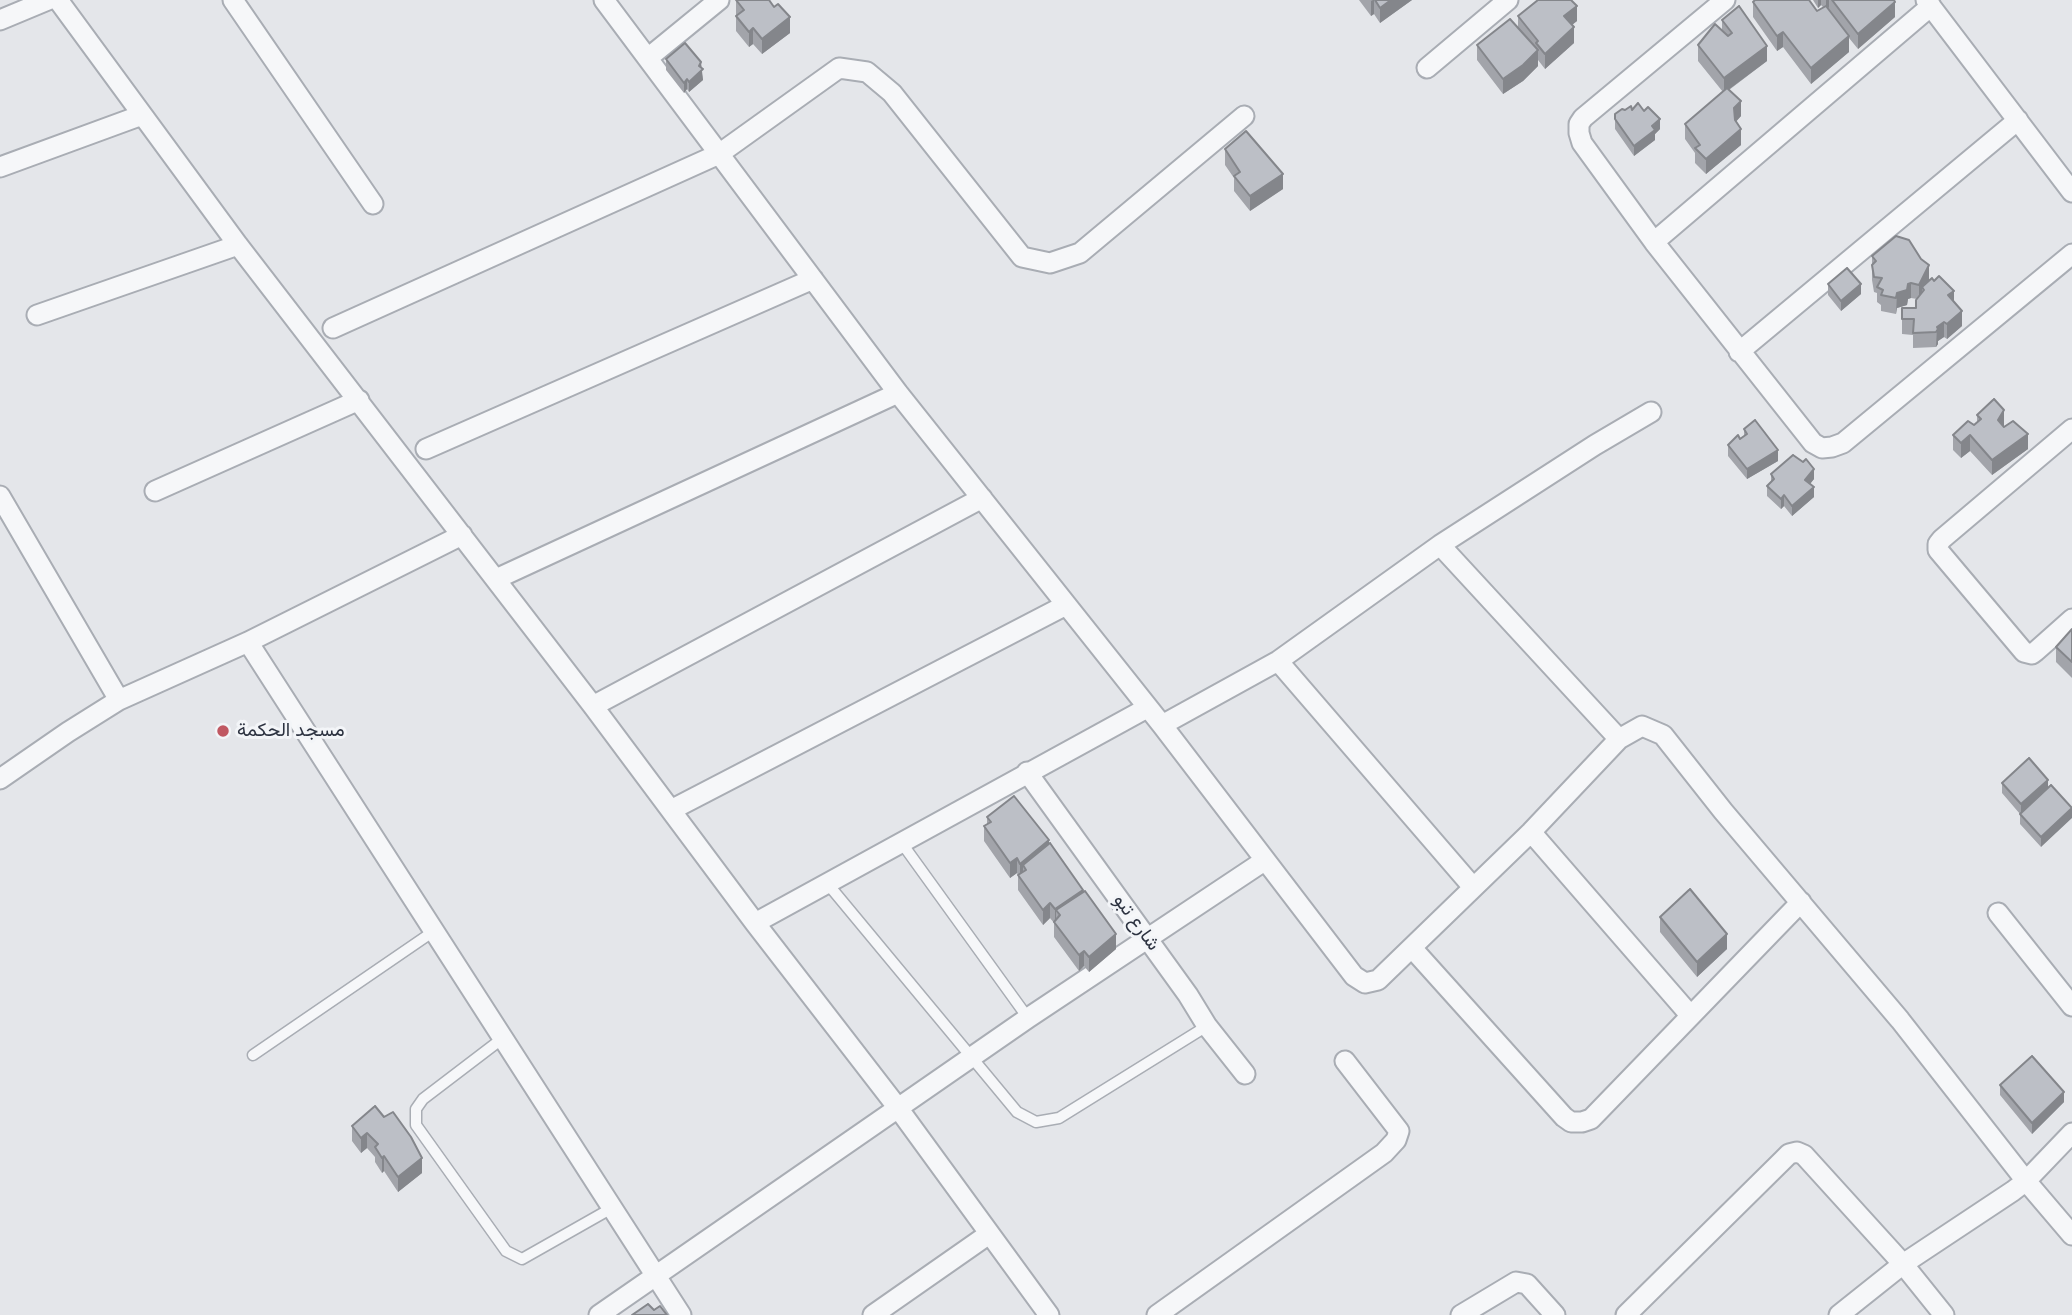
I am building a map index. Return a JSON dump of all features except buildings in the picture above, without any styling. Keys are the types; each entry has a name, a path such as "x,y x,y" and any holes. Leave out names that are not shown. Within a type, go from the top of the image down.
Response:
{"street":[{"path":"0,20 48,0"},
{"path":"58,0 238,245 898,1108 1049,1315"},
{"path":"233,0 373,204"},
{"path":"604,0 898,393 1162,725 1354,976 1365,983 1378,980 1472,886 1531,832 1619,739 1642,726 1663,735 1723,811 1900,1020 2026,1181 2072,1235"},
{"path":"648,58 719,0"},
{"path":"1427,68 1506,0"},
{"path":"1726,0 1578,124 1582,143 1654,242 1813,443 1822,448 1843,443 2072,254"},
{"path":"1654,242 1928,3 2072,192"},
{"path":"333,328 719,154 839,68 867,72 892,93 1022,257 1050,263 1080,253 1244,116"},
{"path":"0,167 142,115"},
{"path":"1739,352 2018,121"},
{"path":"37,315 238,245"},
{"path":"426,449 813,279"},
{"path":"496,579 898,393"},
{"path":"155,491 359,400"},
{"path":"1162,725 1278,661 1440,545 1595,444 1651,412"},
{"path":"2072,429 1942,539 1938,550 2024,652 2036,652 2072,619"},
{"path":"0,496 119,700"},
{"path":"593,706 982,498"},
{"path":"0,779 119,700 248,642 462,536"},
{"path":"1440,545 1619,739"},
{"path":"671,810 1066,605"},
{"path":"248,642 681,1315"},
{"path":"1278,661 1472,886"},
{"path":"755,923 1147,708"},
{"name":"شارع تبو","path":"1027,772 1147,937 1207,1026 1245,1074"},
{"path":"1531,832 1690,1015"},
{"path":"599,1315 1028,1018 1264,861"},
{"path":"1412,948 1571,1122 1582,1122 1591,1119 1801,902"},
{"path":"1998,913 2072,1006"},
{"path":"1157,1315 1384,1153 1396,1140 1399,1131 1345,1061"},
{"path":"1839,1315 1903,1264 1990,1208 2026,1181 2072,1133"},
{"path":"1626,1315 1789,1154 1797,1153 1804,1155 1903,1264 1944,1315"},
{"path":"878,1314 989,1234"},
{"path":"1461,1315 1516,1282 1527,1284 1555,1315"}],"lane":[{"path":"901,842 1028,1018"},
{"path":"827,883 1017,1112 1036,1122 1059,1118 1207,1026"},
{"path":"253,1055 434,931"},
{"path":"503,1038 423,1099 416,1108 416,1125 506,1251 522,1259 612,1208"}],"place":[{"name":"مسجد الحكمة","path":"223,731"}]}
